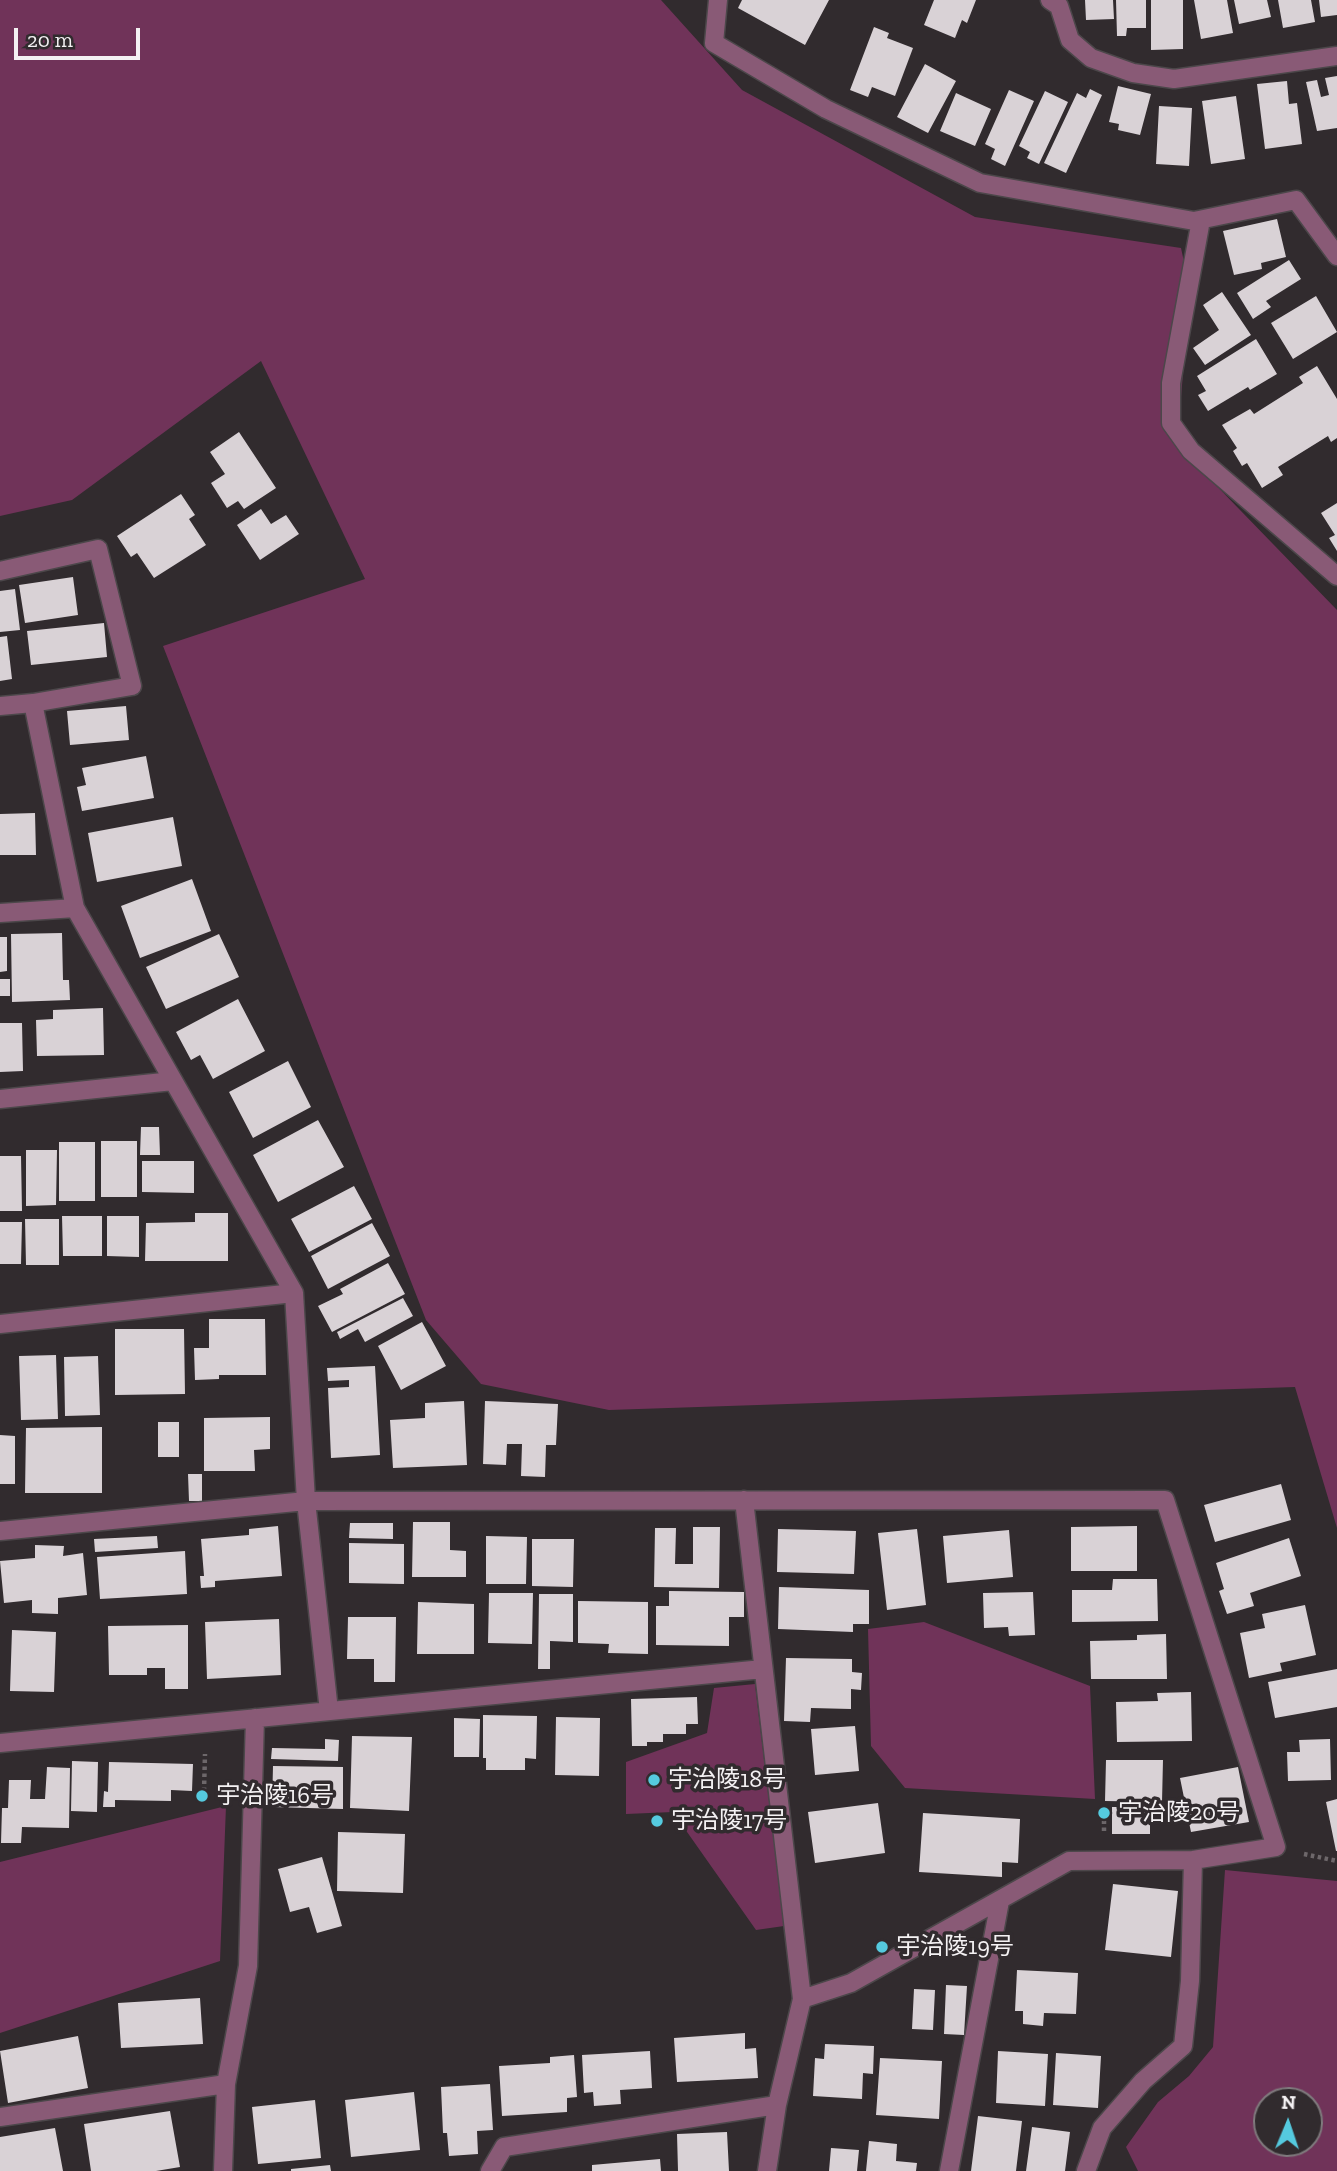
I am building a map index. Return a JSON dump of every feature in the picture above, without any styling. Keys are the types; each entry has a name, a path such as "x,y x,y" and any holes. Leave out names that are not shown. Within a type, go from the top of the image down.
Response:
{"street":[{"path":"718,0 715,43 826,109 980,183 1194,221 1296,200 1337,256"},
{"path":"1050,0 1059,5 1070,40 1091,58 1133,73 1174,79 1337,56"},
{"path":"1201,220 1171,383 1171,423 1191,451 1337,576"},
{"path":"0,571 98,549 132,686 0,706"},
{"path":"33,703 75,908 294,1293 306,1501 329,1711"},
{"path":"0,913 75,908"},
{"path":"0,1099 173,1081"},
{"path":"0,1324 294,1293"},
{"path":"744,1500 802,1999 777,2105 767,2171"},
{"path":"0,1531 306,1501 1165,1500 1276,1847 1193,1860 1069,1861 851,1983 802,1999"},
{"path":"0,1744 763,1669"},
{"path":"223,2171 226,2084 248,1966 255,1718"},
{"path":"1086,2171 1102,2128 1143,2081 1183,2046 1190,1981 1193,1860"},
{"path":"949,2171 1000,1901"},
{"path":"0,2117 226,2084"},
{"path":"490,2171 504,2147 777,2105"}],"path":[{"path":"204,1791 206,1744"},
{"path":"1104,1814 1104,1835"}],"shaded area":[{"path":"0,0 661,0 742,90 975,217 1181,248 1190,290 1177,445 1337,610 1337,1528 1295,1387 609,1410 481,1384 426,1320 163,646 365,579 261,361 72,500 0,516"},
{"path":"924,1622 1090,1686 1095,1799 905,1788 871,1746 868,1629"},
{"path":"755,1684 784,1926 756,1930 673,1812 626,1814 626,1762 707,1733 714,1688"},
{"path":"226,1806 220,1961 0,2033 0,1862"},
{"path":"1225,1870 1337,1881 1337,2171 1138,2171 1126,2147 1158,2102 1189,2076 1213,2047"}],"building":[{"path":"742,0 829,0 805,45 738,8"},
{"path":"934,0 976,0 967,23 962,20 955,38 924,25"},
{"path":"1085,0 1113,0 1114,19 1086,20"},
{"path":"1116,0 1146,0 1146,28 1127,28 1126,36 1117,36"},
{"path":"1151,0 1183,0 1183,49 1151,50"},
{"path":"1194,0 1227,0 1233,33 1201,39"},
{"path":"1234,0 1267,0 1271,17 1239,24"},
{"path":"1278,0 1311,0 1315,22 1283,28"},
{"path":"1319,0 1337,0 1337,15 1321,17"},
{"path":"874,27 889,33 887,38 913,48 895,96 872,87 868,97 850,90"},
{"path":"925,64 956,81 928,133 897,117"},
{"path":"1337,76 1337,128 1317,131 1306,82 1317,80 1321,97 1329,95 1325,78"},
{"path":"1287,81 1289,104 1297,103 1302,144 1265,149 1257,84"},
{"path":"1118,86 1151,94 1140,135 1118,130 1119,124 1109,122"},
{"path":"1090,89 1102,95 1066,173 1044,163 1077,93 1086,98"},
{"path":"1009,90 1034,101 1005,166 991,159 995,149 985,144"},
{"path":"1045,91 1068,102 1039,164 1027,158 1030,152 1019,146"},
{"path":"956,93 991,109 975,146 940,131"},
{"path":"1236,96 1245,159 1211,164 1202,101"},
{"path":"1159,106 1192,108 1189,166 1156,164"},
{"path":"1277,219 1286,257 1261,263 1262,269 1234,275 1223,231"},
{"path":"1289,260 1301,279 1266,301 1271,307 1253,319 1237,293"},
{"path":"1222,292 1251,335 1205,365 1193,348 1219,330 1203,305"},
{"path":"1316,296 1337,332 1293,359 1271,323"},
{"path":"1256,339 1277,374 1250,390 1248,387 1208,411 1198,395 1206,391 1197,376"},
{"path":"1317,366 1337,399 1337,438 1331,442 1328,436 1278,467 1283,475 1262,488 1247,463 1242,466 1233,451 1237,448 1222,425 1250,409 1254,414 1303,383 1299,377"},
{"path":"239,432 276,488 244,509 238,501 227,508 211,483 225,474 210,452"},
{"path":"181,494 195,515 189,519 206,545 154,578 137,553 131,557 117,536"},
{"path":"1337,503 1337,551 1329,538 1335,535 1321,513"},
{"path":"261,509 271,524 286,515 299,534 260,560 237,525"},
{"path":"73,577 78,615 25,623 19,585"},
{"path":"15,589 20,630 0,632 0,591"},
{"path":"104,623 107,657 31,665 27,631"},
{"path":"7,636 12,679 0,681 0,637"},
{"path":"126,706 129,740 70,745 67,711"},
{"path":"146,756 154,798 82,811 77,787 86,785 82,768"},
{"path":"35,813 36,855 0,855 0,814"},
{"path":"173,817 182,866 97,882 88,833"},
{"path":"192,879 211,931 140,958 121,906"},
{"path":"62,933 63,980 69,980 70,1000 12,1002 11,934"},
{"path":"219,934 239,977 166,1009 146,967"},
{"path":"0,937 7,937 7,971 0,972"},
{"path":"0,979 10,979 10,996 0,996"},
{"path":"238,999 265,1051 213,1079 200,1055 191,1060 176,1032"},
{"path":"103,1008 104,1055 37,1056 36,1020 53,1019 53,1010"},
{"path":"0,1023 22,1023 23,1071 0,1072"},
{"path":"288,1061 311,1107 253,1138 229,1092"},
{"path":"318,1120 344,1167 278,1202 253,1155"},
{"path":"141,1127 159,1127 160,1155 140,1155"},
{"path":"101,1141 137,1141 137,1197 101,1197"},
{"path":"59,1142 95,1142 95,1201 59,1201"},
{"path":"26,1150 57,1150 56,1205 26,1206"},
{"path":"0,1156 21,1156 22,1211 0,1211"},
{"path":"142,1161 194,1161 194,1193 142,1192"},
{"path":"354,1186 372,1219 309,1252 291,1219"},
{"path":"195,1213 228,1213 228,1261 145,1261 146,1223 195,1222"},
{"path":"62,1216 102,1216 102,1256 63,1256"},
{"path":"107,1216 139,1216 139,1257 107,1256"},
{"path":"25,1219 59,1219 59,1265 26,1265"},
{"path":"0,1222 22,1222 21,1264 0,1264"},
{"path":"372,1223 390,1256 328,1289 311,1256"},
{"path":"388,1263 405,1294 332,1332 318,1306 343,1294 340,1289"},
{"path":"403,1298 413,1316 365,1342 358,1329 340,1339 337,1332"},
{"path":"209,1319 265,1319 266,1375 219,1375 219,1379 195,1380 194,1348 209,1348"},
{"path":"422,1322 446,1366 401,1390 378,1346"},
{"path":"115,1329 184,1329 185,1394 115,1395"},
{"path":"56,1355 58,1419 21,1420 19,1356"},
{"path":"98,1356 100,1415 65,1416 64,1357"},
{"path":"375,1366 380,1455 331,1458 328,1388 349,1387 349,1380 328,1381 327,1368"},
{"path":"464,1401 467,1465 393,1468 390,1420 425,1418 425,1403"},
{"path":"485,1401 558,1404 556,1445 546,1445 545,1477 521,1476 522,1444 507,1444 506,1465 483,1464"},
{"path":"270,1417 270,1449 254,1450 255,1471 204,1471 204,1418"},
{"path":"158,1422 179,1422 179,1457 158,1457"},
{"path":"102,1427 102,1493 25,1493 26,1428"},
{"path":"0,1435 15,1436 15,1484 0,1484"},
{"path":"188,1474 202,1474 202,1501 189,1501"},
{"path":"1281,1484 1291,1520 1215,1542 1204,1505"},
{"path":"413,1522 450,1522 450,1550 466,1551 466,1577 412,1577"},
{"path":"350,1523 393,1523 393,1539 349,1538"},
{"path":"278,1526 282,1576 215,1581 215,1587 201,1588 200,1576 204,1576 201,1539 249,1535 249,1529"},
{"path":"1137,1526 1137,1571 1071,1571 1071,1527"},
{"path":"693,1527 720,1527 719,1588 654,1587 655,1528 676,1528 675,1564 693,1564"},
{"path":"778,1529 856,1531 854,1574 777,1572"},
{"path":"917,1529 926,1605 887,1610 878,1533"},
{"path":"1009,1530 1013,1577 947,1583 943,1536"},
{"path":"157,1536 158,1548 95,1552 94,1539"},
{"path":"486,1536 527,1537 526,1584 486,1584"},
{"path":"1289,1538 1301,1576 1250,1593 1254,1606 1227,1614 1219,1591 1224,1589 1216,1563"},
{"path":"532,1539 574,1539 573,1587 532,1586"},
{"path":"349,1543 404,1544 404,1584 349,1583"},
{"path":"35,1545 64,1546 63,1556 83,1553 87,1595 58,1598 58,1614 32,1613 32,1600 4,1603 0,1561 35,1558"},
{"path":"185,1551 187,1594 100,1599 97,1557"},
{"path":"1113,1579 1157,1579 1158,1621 1072,1622 1072,1590 1112,1590"},
{"path":"779,1587 869,1590 869,1624 853,1624 853,1632 778,1629"},
{"path":"669,1591 744,1592 744,1617 729,1617 729,1646 656,1645 656,1606 669,1606"},
{"path":"1033,1592 1035,1635 1009,1636 1008,1627 984,1628 983,1593"},
{"path":"489,1593 533,1593 532,1644 488,1643"},
{"path":"539,1594 573,1594 573,1642 550,1641 550,1669 538,1669"},
{"path":"578,1601 648,1602 648,1654 608,1653 609,1644 578,1643"},
{"path":"418,1602 474,1604 474,1654 417,1654"},
{"path":"1305,1605 1316,1655 1280,1663 1282,1671 1249,1678 1240,1633 1265,1628 1262,1614"},
{"path":"348,1617 396,1617 395,1682 374,1682 374,1659 347,1659"},
{"path":"279,1619 281,1675 207,1679 205,1622"},
{"path":"188,1625 188,1689 165,1689 165,1668 147,1668 147,1675 109,1675 108,1626"},
{"path":"12,1630 56,1632 54,1692 10,1691"},
{"path":"1166,1634 1167,1679 1091,1679 1090,1641 1137,1640 1137,1635"},
{"path":"786,1658 852,1659 852,1672 862,1673 861,1690 851,1689 851,1709 811,1708 810,1722 784,1721"},
{"path":"1337,1669 1337,1707 1275,1718 1268,1682"},
{"path":"1191,1692 1192,1741 1117,1742 1116,1702 1158,1701 1157,1693"},
{"path":"697,1697 698,1724 686,1724 686,1734 663,1734 663,1742 632,1746 631,1699"},
{"path":"483,1715 537,1716 536,1759 525,1758 525,1770 486,1770 486,1758 483,1758"},
{"path":"556,1717 600,1718 599,1776 555,1775"},
{"path":"454,1718 480,1719 479,1757 454,1757"},
{"path":"855,1726 859,1771 815,1775 811,1729"},
{"path":"352,1736 412,1737 409,1811 350,1808"},
{"path":"325,1739 339,1740 338,1761 271,1759 272,1748 325,1749"},
{"path":"1330,1739 1331,1780 1288,1781 1287,1752 1300,1752 1299,1740"},
{"path":"1106,1760 1163,1760 1162,1802 1105,1801"},
{"path":"72,1761 98,1762 97,1812 71,1811"},
{"path":"109,1762 193,1764 192,1791 171,1790 171,1801 115,1800 115,1807 103,1807 104,1791 108,1792"},
{"path":"273,1766 343,1767 343,1809 272,1807"},
{"path":"47,1767 70,1768 69,1828 22,1827 21,1843 1,1843 2,1808 8,1808 9,1780 31,1780 30,1799 45,1799"},
{"path":"1238,1767 1249,1822 1191,1832 1180,1778"},
{"path":"1337,1799 1337,1851 1336,1851 1326,1802"},
{"path":"878,1803 885,1853 815,1863 808,1812"},
{"path":"1112,1807 1150,1807 1150,1834 1112,1834"},
{"path":"923,1813 1020,1819 1018,1863 1002,1862 1002,1877 919,1872"},
{"path":"338,1832 405,1834 403,1893 337,1891"},
{"path":"322,1857 342,1926 317,1933 309,1907 290,1912 278,1869"},
{"path":"1113,1884 1178,1891 1171,1957 1105,1950"},
{"path":"1017,1970 1078,1973 1076,2014 1044,2013 1043,2026 1023,2024 1023,2011 1015,2011"},
{"path":"946,1985 967,1986 964,2035 944,2034"},
{"path":"914,1989 935,1990 933,2030 912,2029"},
{"path":"200,1998 203,2044 121,2048 118,2003"},
{"path":"745,2033 745,2049 756,2048 758,2078 677,2082 674,2038"},
{"path":"78,2036 88,2088 8,2103 0,2051"},
{"path":"825,2044 874,2046 873,2074 863,2073 862,2099 813,2096 815,2058 824,2059"},
{"path":"650,2051 652,2088 620,2090 621,2104 594,2106 593,2092 584,2093 582,2055"},
{"path":"998,2051 1048,2054 1045,2106 996,2103"},
{"path":"1056,2053 1101,2056 1098,2108 1053,2105"},
{"path":"574,2055 577,2097 567,2098 567,2112 502,2116 499,2066 550,2063 550,2057"},
{"path":"880,2058 942,2061 939,2119 876,2115"},
{"path":"490,2084 493,2130 477,2131 478,2154 449,2156 447,2133 443,2133 441,2087"},
{"path":"414,2092 420,2150 351,2157 345,2100"},
{"path":"315,2100 321,2158 258,2164 252,2107"},
{"path":"170,2111 180,2167 156,2171 91,2171 84,2124"},
{"path":"978,2116 1022,2121 1016,2171 971,2171"},
{"path":"1032,2127 1070,2132 1065,2171 1026,2171"},
{"path":"55,2128 63,2171 0,2171 0,2137"},
{"path":"727,2132 729,2171 678,2171 677,2134"},
{"path":"869,2141 897,2144 896,2161 917,2163 916,2171 866,2171"},
{"path":"831,2148 859,2150 857,2171 829,2171"},
{"path":"660,2159 661,2171 592,2171 592,2165"},
{"path":"330,2165 331,2171 291,2171 291,2169"}],"place":[{"name":"宇治陵18号","path":"654,1780"},
{"name":"宇治陵16号","path":"202,1796"},
{"name":"宇治陵20号","path":"1104,1813"},
{"name":"宇治陵17号","path":"657,1821"},
{"name":"宇治陵19号","path":"882,1947"}]}
